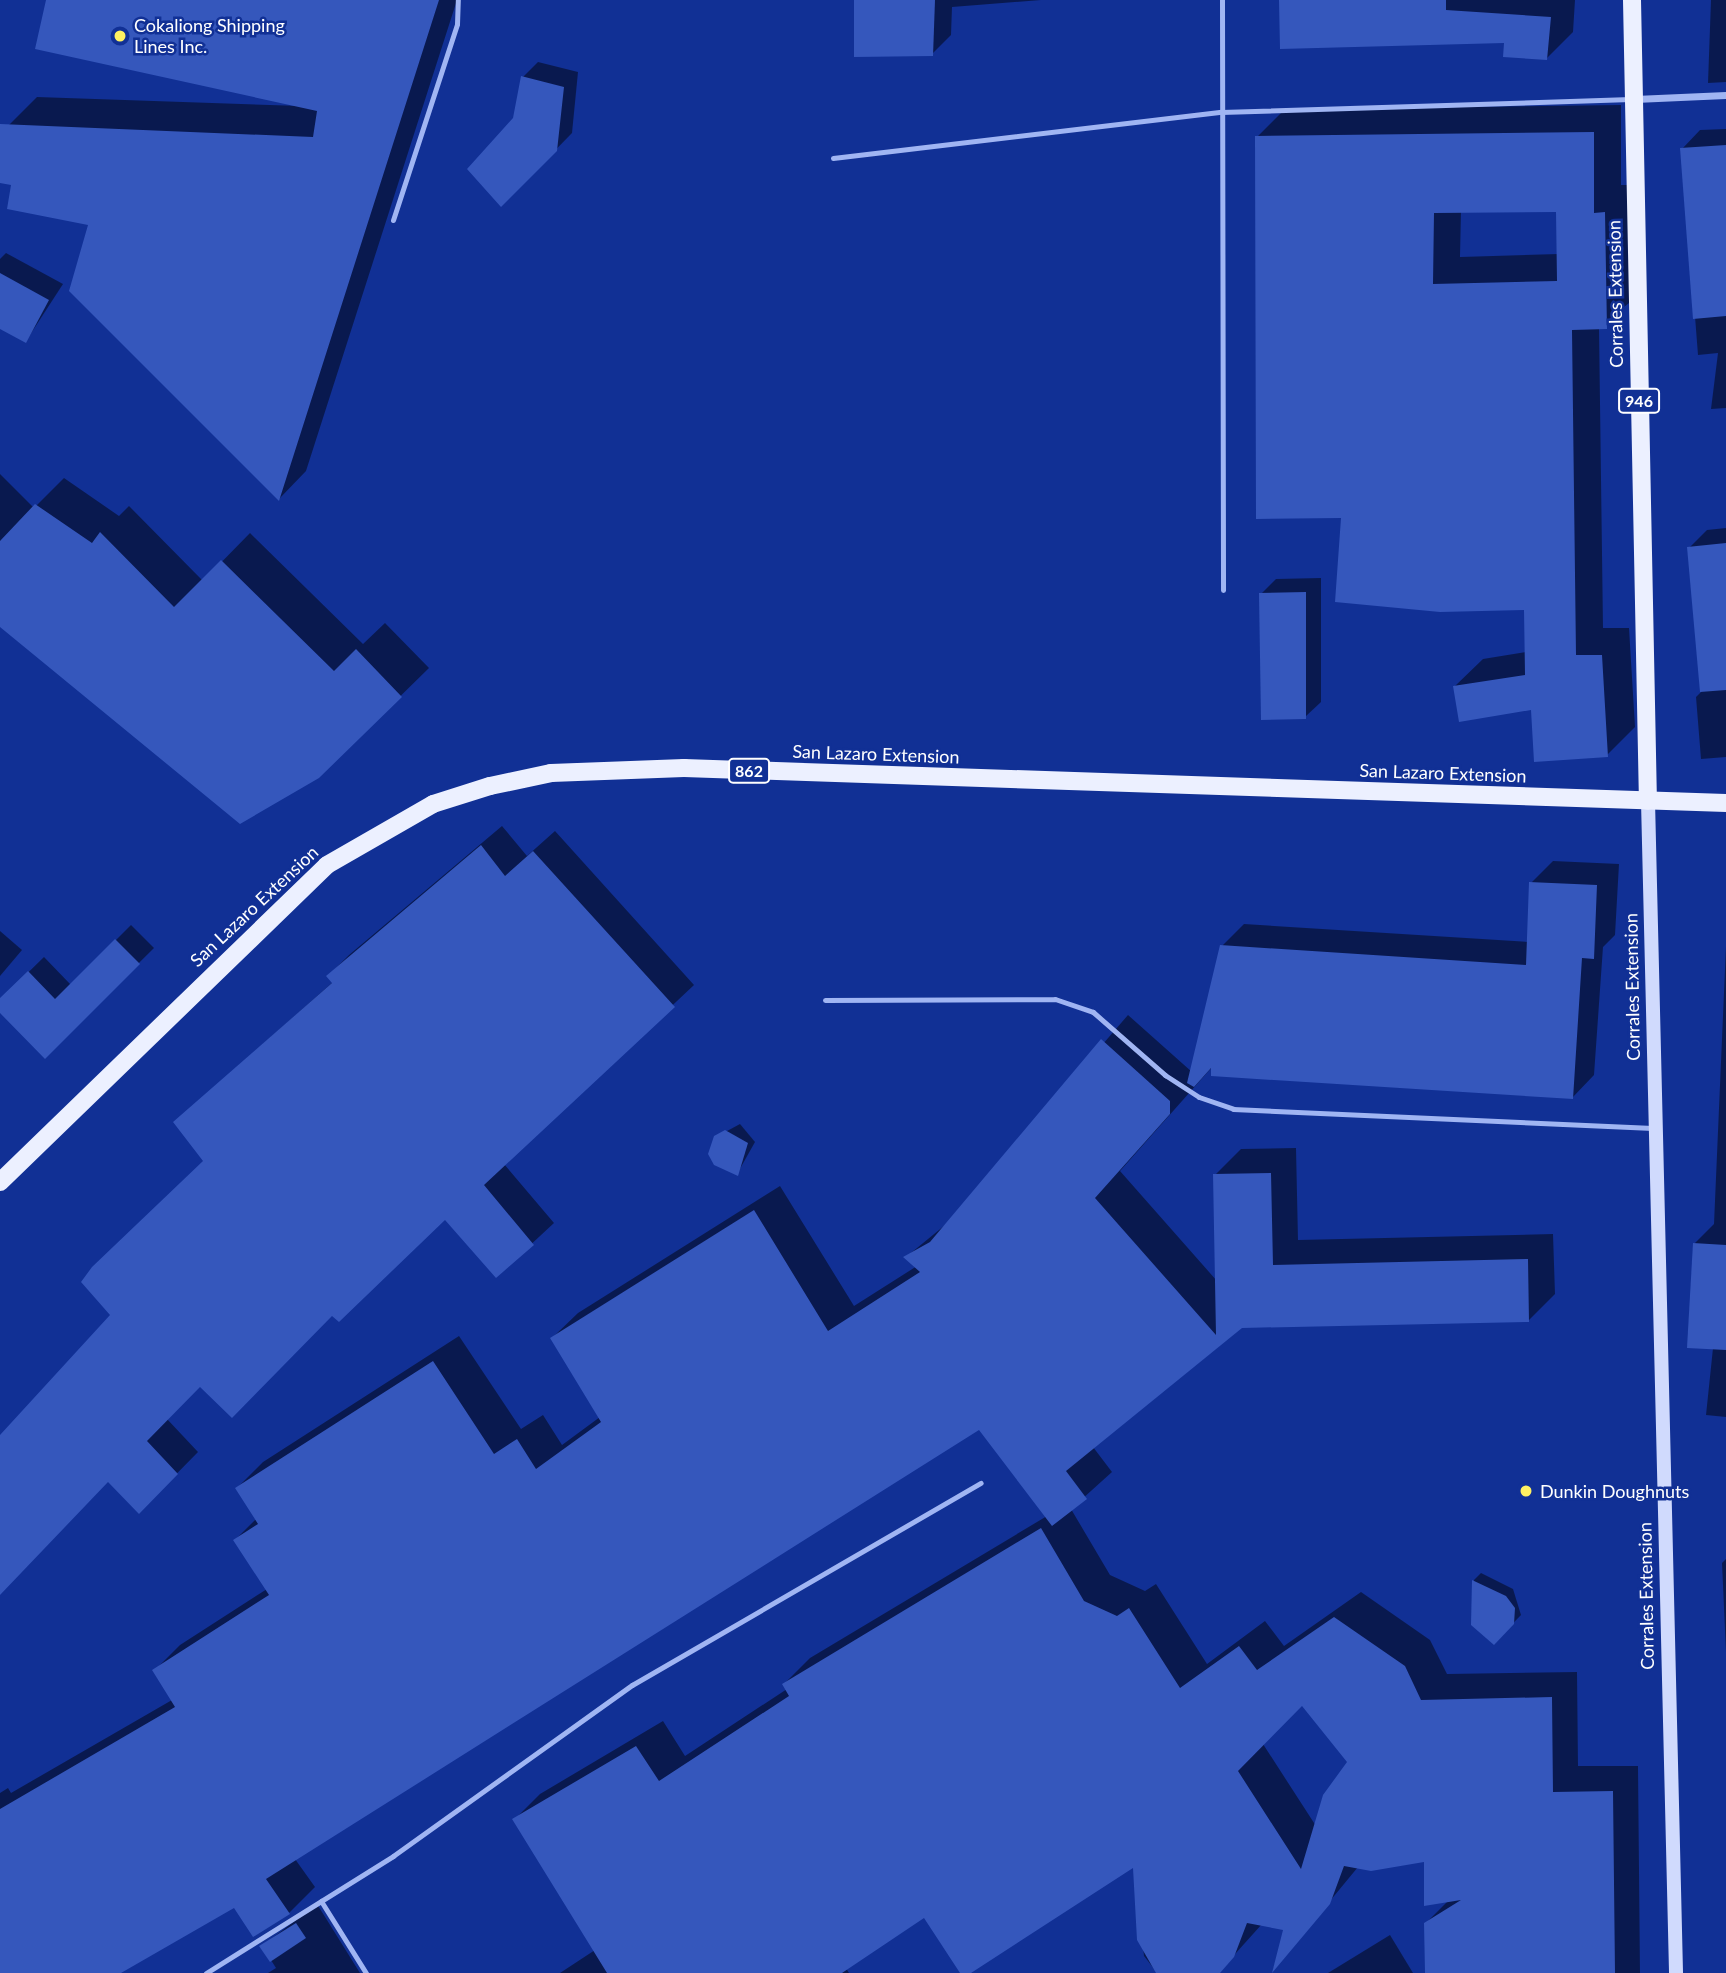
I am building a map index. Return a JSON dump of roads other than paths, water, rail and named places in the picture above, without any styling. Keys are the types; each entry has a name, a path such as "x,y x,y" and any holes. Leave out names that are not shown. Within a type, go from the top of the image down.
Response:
{"main road":[{"name":"Corrales Extension","path":"1632,0 1631,99 1676,1973"},
{"name":"San Lazaro Extension","path":"0,1182 327,865 433,804 490,786 551,773 684,768 1648,801"},
{"name":"862","path":"1648,801 1726,803"}],"street":[{"path":"1631,99 1726,95"}],"lane":[{"path":"393,220 457,24 458,0"},
{"path":"1222,0 1223,590"},
{"path":"833,158 1221,111 1631,99"},
{"path":"825,1000 1055,999 1093,1012 1165,1075 1199,1097 1233,1109 1656,1128"},
{"path":"206,1973 321,1901 632,1685 981,1483"},
{"path":"321,1901 366,1973"}],"place":[{"name":"Cokaliong Shipping Lines Inc.","path":"120,36"},
{"name":"Dunkin Doughnuts","path":"1526,1491"}]}
